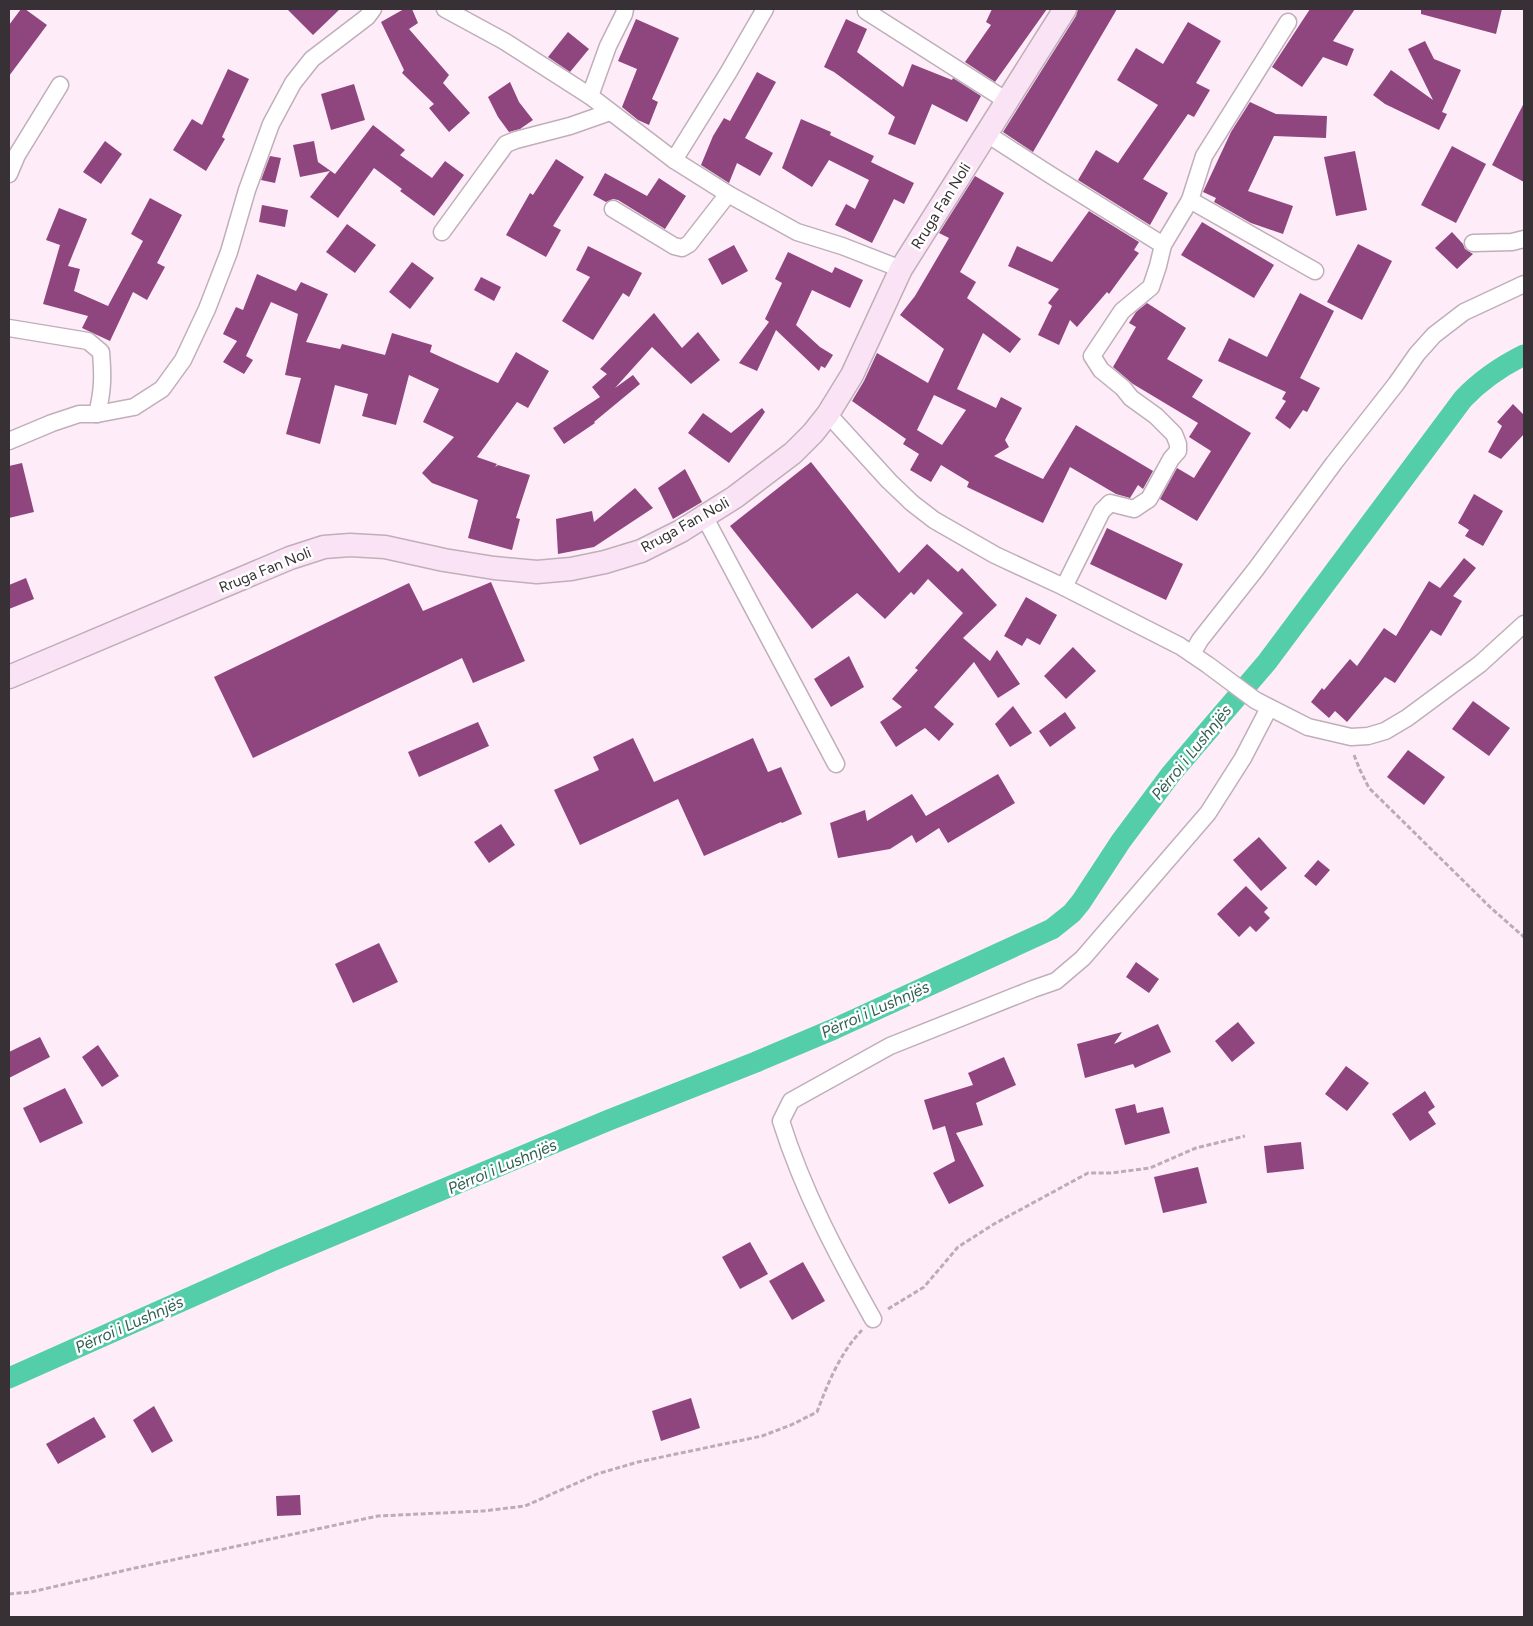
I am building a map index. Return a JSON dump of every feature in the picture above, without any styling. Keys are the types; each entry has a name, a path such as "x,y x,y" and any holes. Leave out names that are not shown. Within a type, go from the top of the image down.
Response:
{"main road":[{"name":"Rruga Fan Noli","path":"9,677 290,558 324,547 350,545 385,548 494,568 545,571 571,569 641,551 681,531 735,497 793,453 813,433 828,414 852,375 901,269 1065,9"}],"street":[{"path":"9,441 52,422 79,414 96,414 134,407 162,389 183,360 207,310 229,252 247,190 271,124 293,83 312,59 366,17 373,9"},
{"path":"445,9 504,41 590,96 674,160 728,194 797,232 842,246 901,269"},
{"path":"590,96 608,46 625,9"},
{"path":"674,160 765,9"},
{"path":"866,11 1007,101"},
{"path":"1064,587 1102,511 1110,503 1134,509 1149,499 1171,459 1178,451 1178,444 1174,434 1156,416 1131,398 1123,388 1101,370 1092,356 1122,311 1151,286 1163,245 1190,200 1204,156 1288,22"},
{"path":"9,174 16,155 60,85"},
{"path":"442,232 506,144 570,126 610,112"},
{"path":"987,134 1163,245"},
{"path":"613,208 674,246 682,248 689,244 728,194"},
{"path":"1190,200 1315,271"},
{"path":"1473,243 1512,242 1524,239"},
{"path":"1192,654 1200,640 1428,341 1464,312 1524,284"},
{"path":"9,328 88,340 101,352 102,392 96,414"},
{"path":"828,414 895,486 912,503 934,520 995,555 1064,587 1192,654 1266,706 1308,726 1351,737 1368,736 1385,731 1407,718 1480,664 1524,624"},
{"path":"704,516 836,764"},
{"path":"873,1319 826,1232 792,1156 781,1121 791,1100 890,1046 1056,981 1068,973 1208,813 1243,758 1266,706"}],"path":[{"path":"1351,737 1354,756 1370,788 1491,908 1524,937"},
{"path":"9,1594 30,1592 378,1516 484,1511 525,1506 597,1474 638,1462 762,1436 817,1412 831,1376 853,1339 873,1319 924,1287 958,1247 994,1224 1088,1173 1112,1173 1150,1168 1196,1148 1245,1136"}],"building":[{"path":"21,9 25,9 47,25 9,76 9,25"},
{"path":"287,9 340,9 313,35"},
{"path":"404,9 412,9 418,23 409,29 449,75 443,83 470,113 449,132 429,108 434,104 402,73 404,70 381,22"},
{"path":"992,9 1047,9 995,82 965,62 991,25 986,22"},
{"path":"1078,9 1117,9 1033,152 1003,132 1076,16"},
{"path":"1310,9 1355,9 1333,41 1354,49 1347,66 1323,57 1302,87 1272,67"},
{"path":"1421,9 1502,9 1496,34 1421,14"},
{"path":"636,19 679,38 652,99 658,102 649,125 638,120 622,107 637,69 618,61"},
{"path":"846,19 867,29 857,52 903,87 912,64 952,80 953,78 981,96 967,122 932,104 915,145 888,134 895,117 834,72 824,67"},
{"path":"1188,22 1221,41 1196,83 1210,90 1194,117 1188,114 1143,179 1168,193 1150,225 1078,180 1096,150 1118,163 1158,105 1117,80 1136,48 1163,64"},
{"path":"568,32 589,49 570,72 548,57"},
{"path":"1425,41 1434,59 1461,70 1442,112 1447,114 1439,130 1385,104 1373,95 1391,70 1433,100 1408,49"},
{"path":"228,69 249,79 222,137 225,139 206,171 173,150 192,119 202,125"},
{"path":"757,72 776,82 745,138 773,153 760,176 737,163 729,183 701,165 713,136 724,118 730,121"},
{"path":"510,82 519,102 533,120 520,129 509,132 498,117 488,97"},
{"path":"354,84 365,120 331,130 321,94"},
{"path":"1250,102 1276,114 1327,116 1326,138 1274,136 1248,191 1293,206 1283,234 1251,223 1214,202 1216,198 1203,192 1231,132"},
{"path":"1524,103 1524,182 1492,165"},
{"path":"801,119 831,132 830,135 874,156 871,162 914,183 904,204 894,199 872,243 835,225 846,204 855,209 869,180 829,160 812,187 782,168"},
{"path":"373,125 405,150 400,155 432,178 445,161 464,175 434,216 400,191 402,189 374,168 338,218 310,197 330,171 300,177 293,145 314,141 318,162 335,174"},
{"path":"105,141 122,154 101,184 83,172"},
{"path":"1452,146 1486,164 1456,223 1421,205"},
{"path":"1355,151 1367,210 1336,216 1324,157"},
{"path":"270,156 281,158 275,183 261,180"},
{"path":"556,159 584,177 553,226 561,230 546,257 506,235 530,193 533,195"},
{"path":"605,173 647,196 659,178 686,196 665,229 618,200 613,199 606,202 593,195"},
{"path":"975,176 1004,193 960,272 976,282 967,298 1021,339 1010,353 983,333 957,389 996,408 1001,397 1022,408 1005,440 1009,447 994,456 1043,479 1076,425 1153,471 1143,489 1138,485 1130,498 1116,494 1070,467 1043,523 967,487 969,482 941,465 931,482 910,470 919,454 903,444 906,439 852,401 877,353 928,383 944,349 900,315 915,296 949,238 939,233","holes":["934,395 966,410 942,445 917,430"]},
{"path":"150,198 182,215 157,263 165,267 147,300 133,292 110,341 82,328 88,316 43,304 60,245 46,240 59,208 87,219 68,266 80,269 74,291 108,306 143,241 131,234"},
{"path":"262,205 288,210 285,227 259,222"},
{"path":"1089,211 1139,242 1134,250 1139,253 1109,294 1107,292 1077,327 1070,320 1059,345 1038,335 1052,306 1048,303 1059,289 1008,266 1017,246 1052,262"},
{"path":"1202,222 1274,265 1254,298 1181,255"},
{"path":"347,224 376,245 355,273 326,252"},
{"path":"1452,232 1465,249 1473,254 1457,269 1435,248"},
{"path":"1358,244 1392,261 1362,320 1327,302"},
{"path":"734,245 748,271 722,285 708,259"},
{"path":"588,246 642,273 629,297 623,293 593,340 562,321 590,277 576,270"},
{"path":"788,252 832,273 835,267 863,280 850,308 812,290 796,325 820,347 833,355 825,368 821,366 819,371 776,330 757,371 739,363 769,322 765,319 782,283 775,279"},
{"path":"412,262 434,278 410,309 389,292"},
{"path":"257,274 296,291 301,282 328,294 306,342 340,349 342,344 385,355 392,333 432,345 430,352 498,383 516,352 549,371 528,408 517,402 477,457 497,464 495,467 498,465 530,475 516,518 520,519 512,550 468,538 478,500 432,483 422,473 454,437 423,422 439,389 409,375 396,425 362,416 368,394 335,385 320,444 286,434 301,378 285,375 298,314 271,302 246,356 253,360 244,374 223,362 237,341 223,334 236,307 243,310"},
{"path":"481,277 501,287 494,301 474,290"},
{"path":"1300,293 1334,311 1300,378 1320,388 1307,412 1303,410 1290,429 1275,418 1286,401 1282,399 1286,392 1218,361 1229,338 1267,357"},
{"path":"1147,303 1186,328 1167,359 1203,380 1192,397 1251,433 1197,521 1160,499 1177,468 1194,478 1211,451 1189,437 1198,423 1133,384 1113,367 1136,327 1129,323 1136,312"},
{"path":"654,313 682,348 698,332 720,360 691,384 652,347 615,388 633,375 640,384 595,423 564,444 553,428 600,397 592,387 607,374 600,369"},
{"path":"1513,404 1524,415 1524,434 1501,459 1488,452 1502,426 1497,422"},
{"path":"762,408 765,412 729,463 688,433 703,413 731,433"},
{"path":"811,462 899,573 927,544 958,572 962,568 997,605 963,638 990,661 997,650 1020,684 998,698 974,662 934,707 954,724 939,741 925,728 896,747 880,722 902,707 892,699 918,670 915,668 963,613 928,579 914,595 911,592 885,619 857,593 812,629 730,526"},
{"path":"22,463 34,512 9,518 9,466"},
{"path":"685,469 702,502 673,519 658,488"},
{"path":"635,488 653,508 594,547 558,554 556,519 592,511 594,522"},
{"path":"1474,494 1503,511 1483,546 1465,536 1469,530 1458,523"},
{"path":"1107,528 1183,564 1166,600 1090,564"},
{"path":"1464,558 1476,568 1453,596 1462,601 1441,636 1431,630 1395,683 1385,677 1347,722 1335,711 1329,718 1311,702 1322,688 1324,690 1350,659 1357,666 1384,628 1396,636 1429,581 1440,588"},
{"path":"26,578 34,599 9,609 9,585"},
{"path":"491,582 525,661 473,683 462,658 253,758 214,677 409,583 423,611"},
{"path":"1026,597 1057,615 1040,645 1027,638 1022,646 1004,636"},
{"path":"1073,647 1096,671 1066,699 1044,676"},
{"path":"849,656 864,687 831,707 814,679"},
{"path":"1473,701 1510,728 1489,756 1452,729"},
{"path":"1013,706 1032,733 1010,747 995,724"},
{"path":"1065,712 1076,728 1050,747 1039,731"},
{"path":"478,722 489,746 419,777 408,752"},
{"path":"633,738 654,782 753,738 768,772 781,767 802,814 704,856 678,799 580,845 554,790 599,770 593,757"},
{"path":"1408,750 1445,777 1424,805 1387,777"},
{"path":"998,774 1015,803 948,843 939,828 916,843 912,835 890,849 838,858 830,823 865,810 867,821 912,794 926,816"},
{"path":"501,824 515,845 489,863 474,842"},
{"path":"1259,837 1287,868 1261,891 1233,860"},
{"path":"1318,860 1330,870 1316,886 1304,876"},
{"path":"1246,886 1268,908 1264,912 1270,918 1256,932 1250,926 1239,937 1217,914"},
{"path":"379,943 398,982 353,1003 335,964"},
{"path":"1136,962 1159,979 1149,993 1126,977"},
{"path":"1238,1022 1255,1043 1232,1062 1215,1041"},
{"path":"1158,1024 1171,1052 1135,1068 1133,1064 1085,1078 1077,1044 1122,1032 1114,1044"},
{"path":"40,1037 50,1057 9,1078 9,1052"},
{"path":"98,1045 119,1076 102,1087 82,1057"},
{"path":"1004,1057 1016,1085 976,1103 983,1125 956,1133 984,1186 949,1204 933,1173 955,1161 945,1126 933,1130 924,1100 973,1085 968,1073"},
{"path":"1346,1066 1369,1083 1347,1111 1325,1094"},
{"path":"65,1088 83,1123 40,1143 23,1108"},
{"path":"1425,1091 1435,1107 1428,1112 1436,1124 1410,1141 1392,1114"},
{"path":"1135,1104 1137,1113 1163,1107 1170,1133 1125,1145 1115,1109"},
{"path":"1301,1142 1304,1169 1267,1173 1264,1146"},
{"path":"1198,1167 1207,1203 1163,1213 1154,1177"},
{"path":"750,1242 768,1274 740,1289 722,1257"},
{"path":"803,1262 825,1301 792,1320 769,1281"},
{"path":"691,1398 700,1428 661,1441 652,1411"},
{"path":"154,1406 173,1441 152,1453 133,1420"},
{"path":"94,1417 106,1437 58,1464 46,1444"},
{"path":"300,1495 301,1515 277,1516 276,1496"}],"waterway":[{"name":"Përroi i Lushnjës","path":"9,1378 274,1260 609,1120 834,1029 1052,929 1072,913 1081,902 1121,841 1171,774 1267,662 1463,399 1491,374 1524,355"}]}
